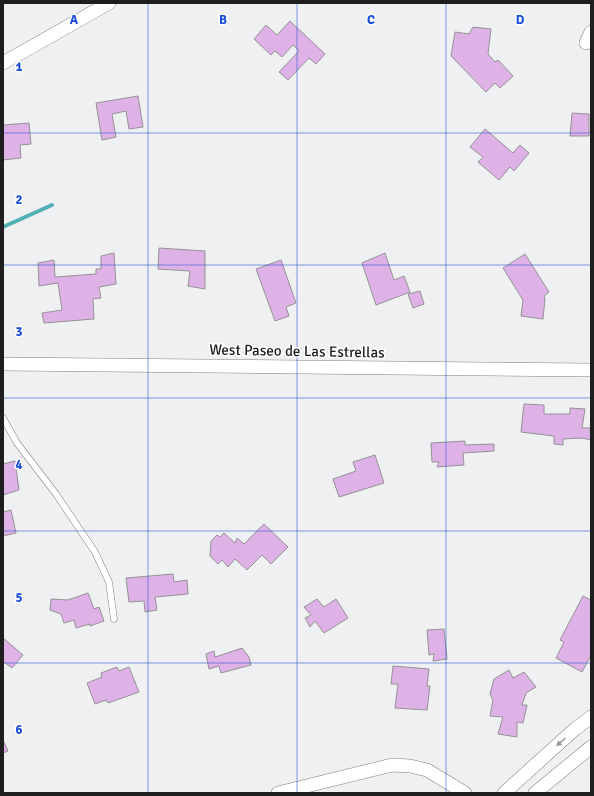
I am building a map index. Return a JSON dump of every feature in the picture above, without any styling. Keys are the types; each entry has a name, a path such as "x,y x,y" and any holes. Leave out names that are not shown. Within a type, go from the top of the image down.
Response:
{"street":[{"path":"3,62 109,3"},
{"name":"West Paseo de Las Estrellas","path":"3,364 591,370"},
{"path":"504,793 574,729 591,717"},
{"path":"535,793 591,747"},
{"path":"278,793 392,765 410,766 427,770 465,793"}],"lane":[{"path":"3,418 17,443 56,494 95,552 109,582 114,618"}],"building":[{"path":"290,21 325,54 316,64 309,58 288,80 279,72 299,51 293,45 282,57 275,51 271,55 254,39 266,25 277,35"},
{"path":"473,27 491,29 488,54 495,62 498,60 513,76 500,88 495,83 486,92 451,56 455,32 469,34"},
{"path":"138,96 143,127 129,129 126,111 112,114 116,137 102,140 96,103"},
{"path":"572,113 589,114 589,136 570,136"},
{"path":"29,123 31,144 20,145 21,158 3,160 3,125"},
{"path":"485,129 513,153 520,145 529,153 514,171 510,167 499,180 478,162 483,157 470,147"},
{"path":"159,248 205,251 205,289 188,286 190,271 158,269"},
{"path":"114,253 116,284 99,287 101,298 93,299 94,319 44,323 42,313 62,310 58,283 39,286 38,263 54,260 55,277 96,274 96,269 101,269 101,256"},
{"path":"385,253 394,280 404,276 410,292 376,305 362,263"},
{"path":"525,254 549,292 544,296 543,319 521,316 523,300 503,268"},
{"path":"281,260 296,303 286,307 289,316 275,321 256,269"},
{"path":"420,291 424,304 413,308 408,294"},
{"path":"524,404 544,405 544,414 570,414 570,408 585,409 582,428 590,428 591,440 582,438 563,439 563,445 554,444 554,436 521,432"},
{"path":"465,441 465,445 494,444 494,451 463,453 464,465 437,467 439,462 432,462 431,443"},
{"path":"375,455 384,483 339,497 333,479 356,471 353,462"},
{"path":"15,461 19,490 3,495 3,464"},
{"path":"11,510 16,533 3,536 3,512"},
{"path":"264,524 288,547 271,564 262,555 247,570 235,559 228,567 222,560 218,564 210,556 211,541 217,535 220,537 224,533 235,543 237,538 244,544"},
{"path":"173,574 174,582 187,580 188,594 155,597 157,610 145,612 144,601 129,602 126,578"},
{"path":"88,593 94,609 99,607 104,621 90,626 90,624 76,628 74,620 64,623 61,614 50,610 51,599 68,600"},
{"path":"583,596 591,600 591,657 582,672 556,658 564,642 560,640"},
{"path":"317,599 324,607 336,599 348,618 324,633 315,621 310,627 305,618 311,615 304,607"},
{"path":"444,629 447,659 433,661 434,654 429,655 427,630"},
{"path":"3,638 23,655 12,668 4,662 3,663"},
{"path":"242,648 249,657 251,665 221,673 219,666 209,669 206,654 214,651 215,657"},
{"path":"393,666 429,669 427,686 430,686 427,710 395,708 398,684 391,684"},
{"path":"117,667 119,671 129,667 139,692 108,703 106,700 95,704 87,683 102,677 101,673"},
{"path":"509,670 513,678 524,672 536,687 526,693 522,705 527,705 523,723 517,722 517,737 498,734 503,717 490,716 493,700 490,694 494,679"},
{"path":"3,740 8,751 3,753"}],"waterway":[{"path":"3,227 52,205"}]}
